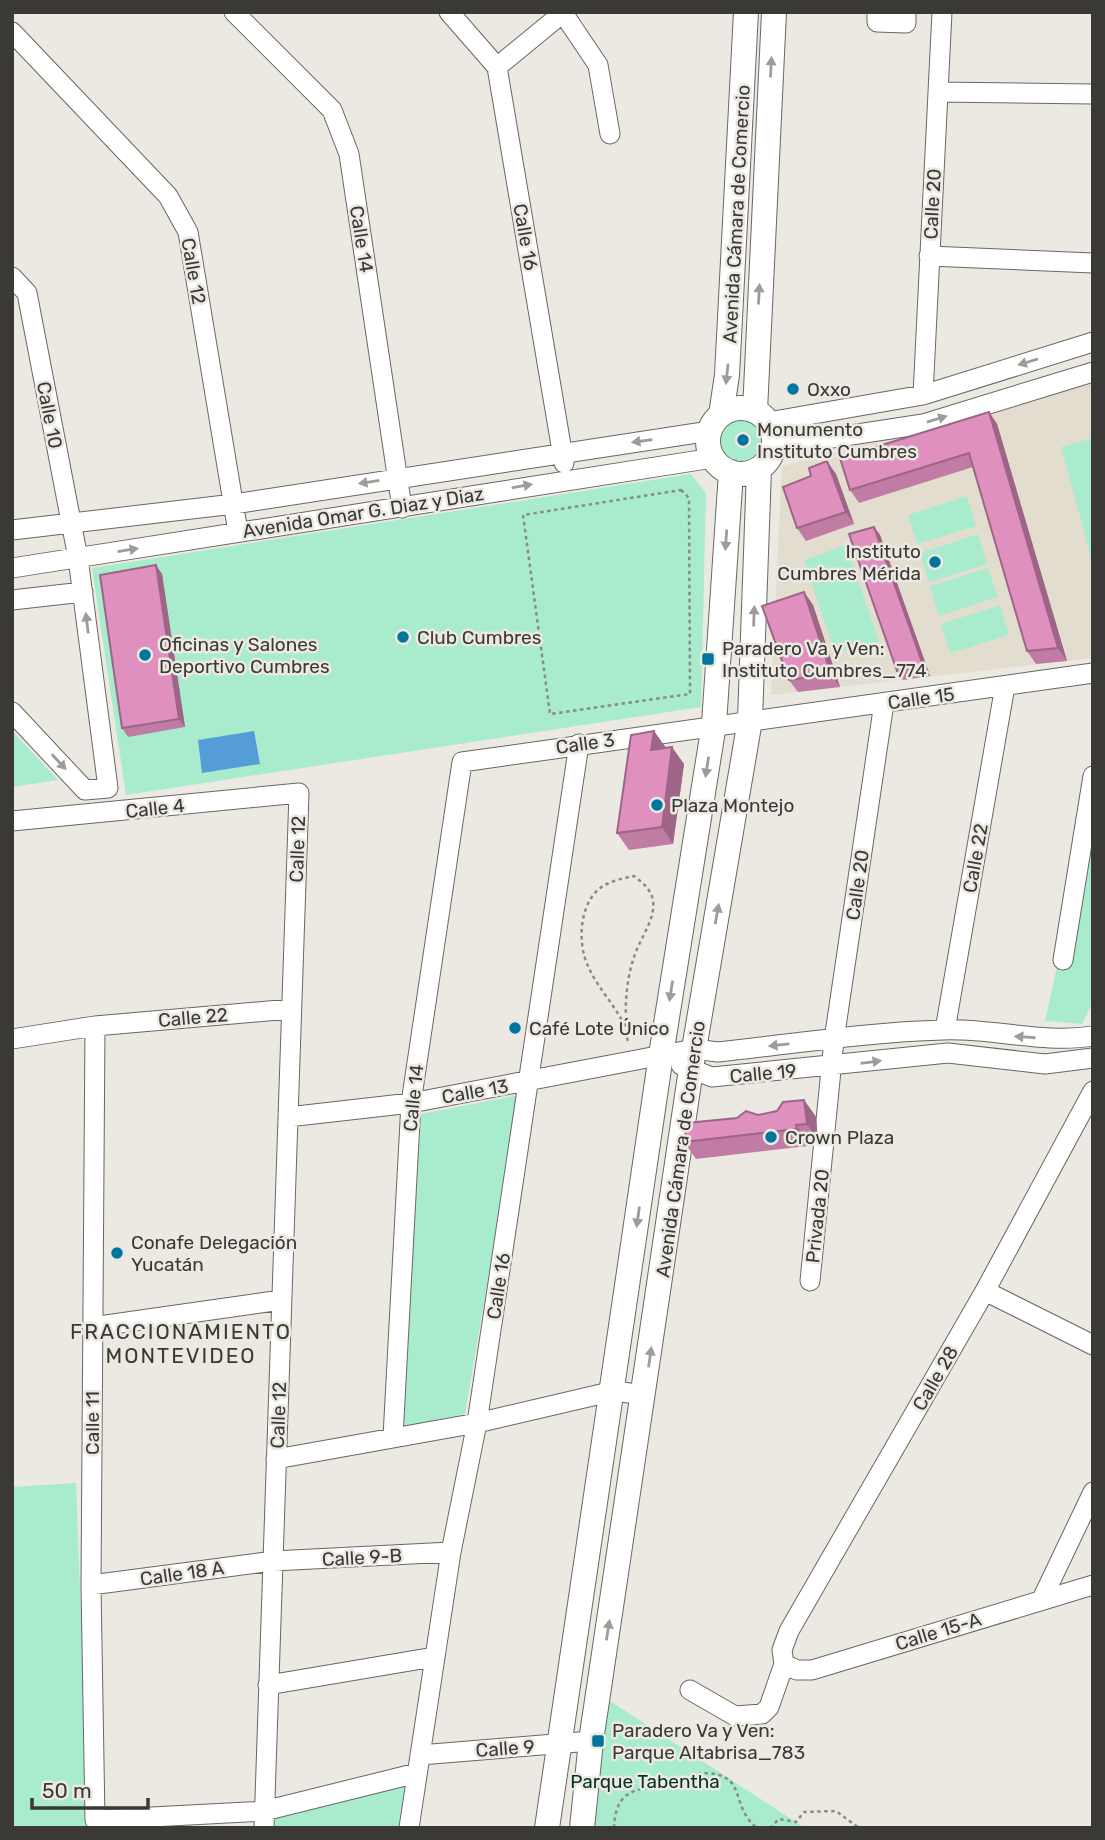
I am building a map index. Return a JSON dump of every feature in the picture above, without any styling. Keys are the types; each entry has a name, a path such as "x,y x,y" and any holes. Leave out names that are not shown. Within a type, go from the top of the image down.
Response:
{"main road":[{"name":"Avenida Cámara de Comercio","path":"715,423 728,361 746,12"},
{"name":"Avenida Cámara de Comercio","path":"762,417 774,12"},
{"path":"738,408 762,417 774,447 769,459 759,469 750,473 722,465 709,445 715,423 738,408"},
{"name":"Avenida Cámara de Comercio","path":"547,1828 614,1391 661,1055 714,724 722,465"},
{"name":"Avenida Cámara de Comercio","path":"582,1828 591,1741 693,1060 750,720 759,469"}],"street":[{"name":"Calle 14","path":"234,12 332,110 349,154 402,508"},
{"path":"449,12 497,67 564,13 598,65 610,134"},
{"path":"877,12 877,22 906,23 906,12"},
{"name":"Calle 20","path":"923,395 942,12"},
{"name":"Calle 12","path":"12,32 168,195 188,232 238,532"},
{"name":"Calle 16","path":"497,67 566,478"},
{"path":"938,92 1093,94"},
{"path":"929,256 1093,263"},
{"name":"Calle 10","path":"12,278 27,293 78,558 108,788 85,790 12,712"},
{"path":"762,417 923,395 1093,342"},
{"path":"774,447 923,424 1093,372"},
{"path":"980,377 990,403"},
{"name":"Avenida Omar G. Diaz y Diaz","path":"12,530 234,504 563,452 715,423"},
{"name":"Avenida Omar G. Diaz y Diaz","path":"12,568 402,508 566,478 722,465"},
{"path":"12,600 83,592"},
{"name":"Calle 15","path":"750,720 1093,673"},
{"name":"Calle 22","path":"945,1030 1005,686"},
{"name":"Calle 20","path":"832,1067 884,703"},
{"name":"Calle 3","path":"462,762 750,720"},
{"name":"Calle 16","path":"410,1828 451,1552 477,1423 579,744"},
{"name":"Calle 14","path":"393,1437 411,1103 462,762"},
{"path":"1063,960 1093,776"},
{"name":"Calle 12","path":"264,1819 299,793"},
{"name":"Calle 4","path":"12,821 299,793"},
{"name":"Calle 22","path":"12,1039 95,1026 291,1009"},
{"name":"Calle 11","path":"95,1026 91,1585 95,1820 264,1819"},
{"name":"Calle 19","path":"661,1055 693,1060 718,1052 945,1030 1075,1039 1093,1036"},
{"name":"Calle 19","path":"693,1060 712,1077 832,1067 948,1053 1045,1064 1093,1058"},
{"name":"Calle 13","path":"288,1118 411,1103 661,1055"},
{"name":"Privada 20","path":"810,1281 832,1067"},
{"name":"Calle 28","path":"690,1689 735,1716 762,1714 769,1707 784,1664 782,1650 789,1631 985,1291 1093,1091"},
{"path":"985,1291 1093,1345"},
{"path":"92,1327 281,1300"},
{"path":"276,1459 477,1423 614,1391 644,1395"},
{"path":"1042,1599 1093,1492"},
{"name":"Calle 9-B","path":"272,1561 451,1552"},
{"name":"Calle 18 A","path":"91,1585 272,1561"},
{"name":"Calle 15-A","path":"784,1664 797,1670 812,1670 1093,1585"},
{"path":"268,1685 434,1657"},
{"name":"Calle 9","path":"264,1819 418,1764 591,1741"}],"path":[{"path":"681,490 689,498 690,694 550,714 523,515 681,490"},
{"path":"634,876 645,884 653,899 653,911 632,961 625,1026 613,1001 589,969 583,956 581,931 588,905 601,887 634,876"},
{"path":"614,1828 619,1803 635,1788 677,1786 692,1782 700,1773 720,1772 739,1793 740,1807 757,1828"},
{"path":"770,1828 775,1826 779,1819 796,1822 804,1812 836,1811 859,1828"}],"shaded area":[{"name":"Instituto Cumbres Mérida","path":"1093,383 1093,658 771,695 782,466"}],"green space":[{"path":"743,419 758,426 765,441 758,456 743,463 728,456 721,441 728,426"},
{"path":"1093,438 1093,565 1061,447"},
{"name":"Club Cumbres","path":"691,474 706,493 701,707 126,795 92,568"},
{"path":"967,496 976,526 917,544 908,515"},
{"path":"978,534 987,564 929,582 920,553"},
{"path":"846,545 879,642 835,653 804,560"},
{"path":"988,568 998,597 939,616 930,586"},
{"path":"1000,605 1009,635 950,653 941,624"},
{"path":"12,731 58,780 12,787"},
{"path":"1093,804 1093,1001 1082,1024 1045,1021"},
{"path":"519,1095 465,1414 402,1427 421,1114"},
{"path":"76,1483 88,1802 105,1828 12,1828 12,1487"},
{"name":"Parque Tabentha","path":"607,1699 805,1828 591,1828"},
{"path":"408,1780 402,1828 267,1828 267,1815"}],"water":[{"path":"254,731 260,764 202,773 198,740"}],"building":[{"path":"989,412 1058,648 1027,651 969,453 850,490 840,458"},
{"path":"827,461 846,512 797,528 783,487 811,476 809,468"},
{"path":"874,527 924,668 897,671 849,534"},
{"name":"Oficinas y Salones Deportivo Cumbres","path":"156,565 179,719 122,728 100,575"},
{"path":"804,592 831,674 789,680 762,606"},
{"path":"654,731 651,750 672,747 662,827 617,833 631,735"},
{"path":"804,1100 807,1124 796,1125 797,1129 684,1142 687,1123 737,1118 746,1111 758,1115 777,1111 783,1102"}],"place":[{"name":"Oxxo","path":"793,389"},
{"name":"Monumento Instituto Cumbres","path":"743,440"},
{"name":"Instituto Cumbres Mérida","path":"935,562"},
{"name":"Club Cumbres","path":"403,637"},
{"name":"Oficinas y Salones Deportivo Cumbres","path":"145,655"},
{"name":"Paradero Va y Ven: Instituto Cumbres_774","path":"708,659"},
{"name":"Plaza Montejo","path":"657,805"},
{"name":"Café Lote Único","path":"515,1028"},
{"name":"Crown Plaza","path":"771,1137"},
{"name":"Conafe Delegación Yucatán","path":"117,1253"},
{"name":"Paradero Va y Ven: Parque Altabrisa_783","path":"598,1741"}],"district":[{"name":"FRACCIONAMIENTO MONTEVIDEO","path":"181,1344"}]}
